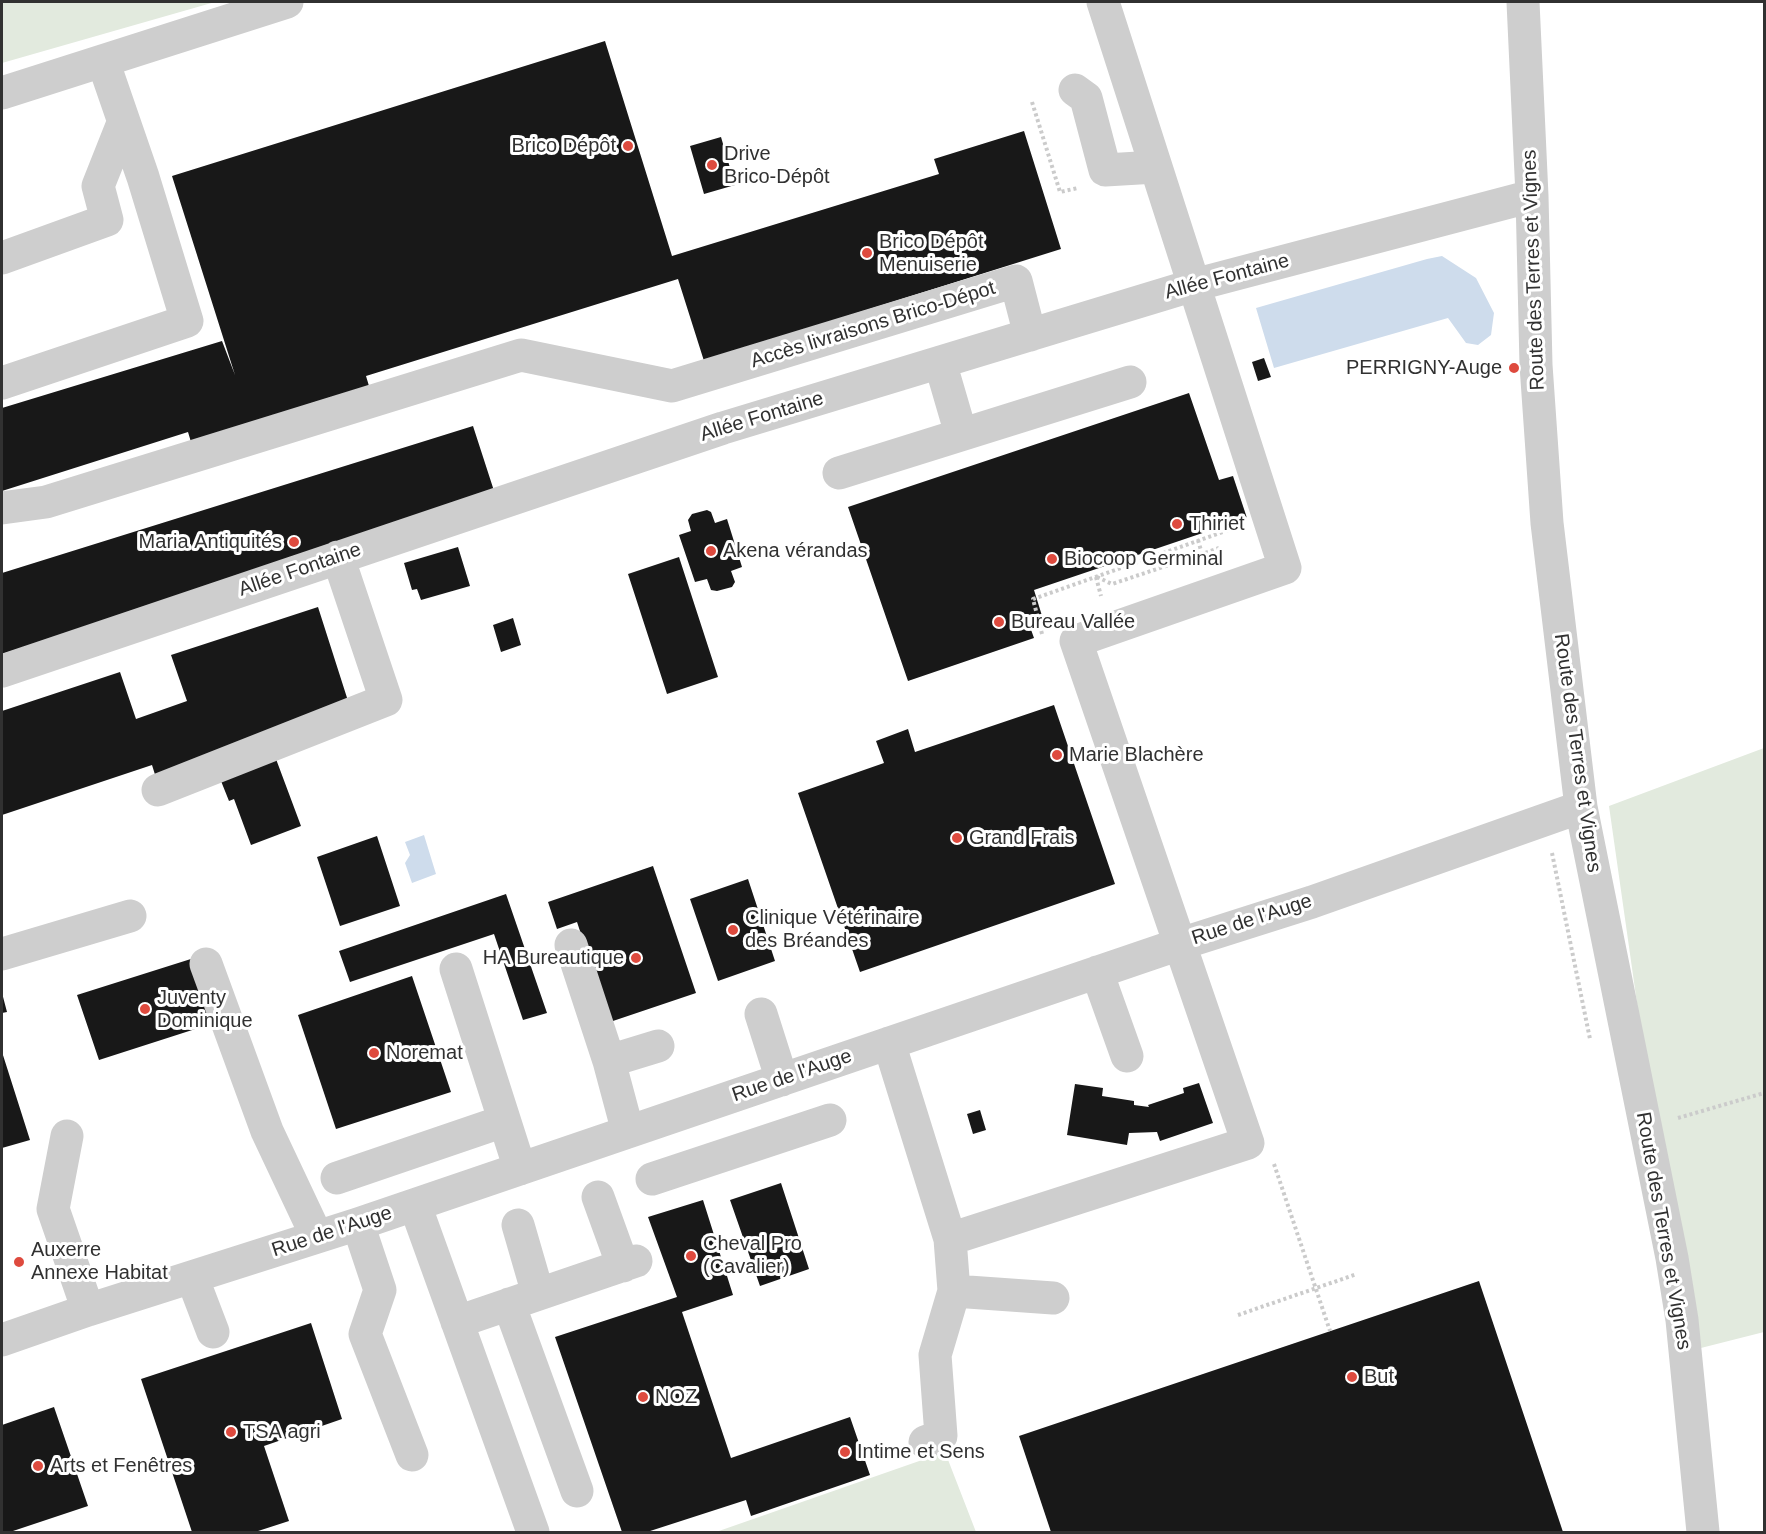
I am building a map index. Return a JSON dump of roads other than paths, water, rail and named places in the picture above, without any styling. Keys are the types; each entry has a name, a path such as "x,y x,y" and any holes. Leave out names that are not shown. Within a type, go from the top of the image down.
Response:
{"street":[{"path":"2,93 287,2"},
{"path":"950,1239 1248,1143 1076,641 1285,568 1102,2"},
{"name":"Route des Terres et Vignes","path":"1523,2 1532,196 1536,365 1547,523 1581,807 1672,1258 1682,1320 1703,1533"},
{"path":"2,383 187,321 143,177 103,61"},
{"path":"1075,90 1086,98 1105,170 1156,167"},
{"path":"2,258 107,220 98,186 123,123"},
{"name":"Allée Fontaine","path":"2,671 723,428 1194,285 1532,196"},
{"name":"Accès livraisons Brico-Dépot","path":"2,508 46,502 521,356 672,386 1016,281 1030,335"},
{"path":"940,362 961,434"},
{"path":"839,473 1130,382"},
{"path":"158,790 386,700 338,557"},
{"name":"Rue de l'Auge","path":"4,1331 88,1310 358,1224 1097,972 1312,902 1581,807"},
{"path":"2,954 129,916"},
{"path":"571,945 609,1061 628,1132"},
{"path":"206,964 267,1131 317,1237"},
{"path":"456,969 520,1169"},
{"path":"1097,972 1127,1056"},
{"path":"761,1014 769,1140"},
{"path":"889,1043 950,1239 954,1291 935,1355 941,1436 926,1442"},
{"path":"609,1061 658,1046"},
{"path":"652,1179 830,1120"},
{"path":"337,1178 504,1121"},
{"path":"67,1136 53,1209 88,1310"},
{"path":"457,1322 629,1263 598,1197"},
{"path":"415,1205 532,1533"},
{"path":"358,1224 380,1290 365,1334 412,1455"},
{"path":"518,1225 524,1299 577,1491"},
{"path":"192,1277 213,1332"},
{"path":"954,1291 1053,1298"}],"water":[{"path":"1442,256 1476,278 1494,313 1491,335 1478,345 1466,343 1448,318 1274,368 1256,308"},
{"path":"424,835 436,874 412,883 405,863 410,855 405,842"}],"place":[{"name":"Brico Dépôt","path":"628,146"},
{"name":"Drive Brico-Dépôt","path":"712,165"},
{"name":"Brico Dépôt Menuiserie","path":"867,253"},
{"name":"PERRIGNY-Auge","path":"1514,368"},
{"name":"Thiriet","path":"1177,524"},
{"name":"Maria Antiquités","path":"294,542"},
{"name":"Akena vérandas","path":"711,551"},
{"name":"Biocoop Germinal","path":"1052,559"},
{"name":"Bureau Vallée","path":"999,622"},
{"name":"Marie Blachère","path":"1057,755"},
{"name":"Grand Frais","path":"957,838"},
{"name":"Clinique Vétérinaire des Bréandes","path":"733,930"},
{"name":"HA Bureautique","path":"636,958"},
{"name":"Juventy Dominique","path":"145,1009"},
{"name":"Noremat","path":"374,1053"},
{"name":"Cheval Pro (Cavalier)","path":"691,1256"},
{"name":"Auxerre Annexe Habitat","path":"19,1262"},
{"name":"But","path":"1352,1377"},
{"name":"NOZ","path":"643,1397"},
{"name":"TSA agri","path":"231,1432"},
{"name":"Intime et Sens","path":"845,1452"},
{"name":"Arts et Fenêtres","path":"38,1466"}]}
